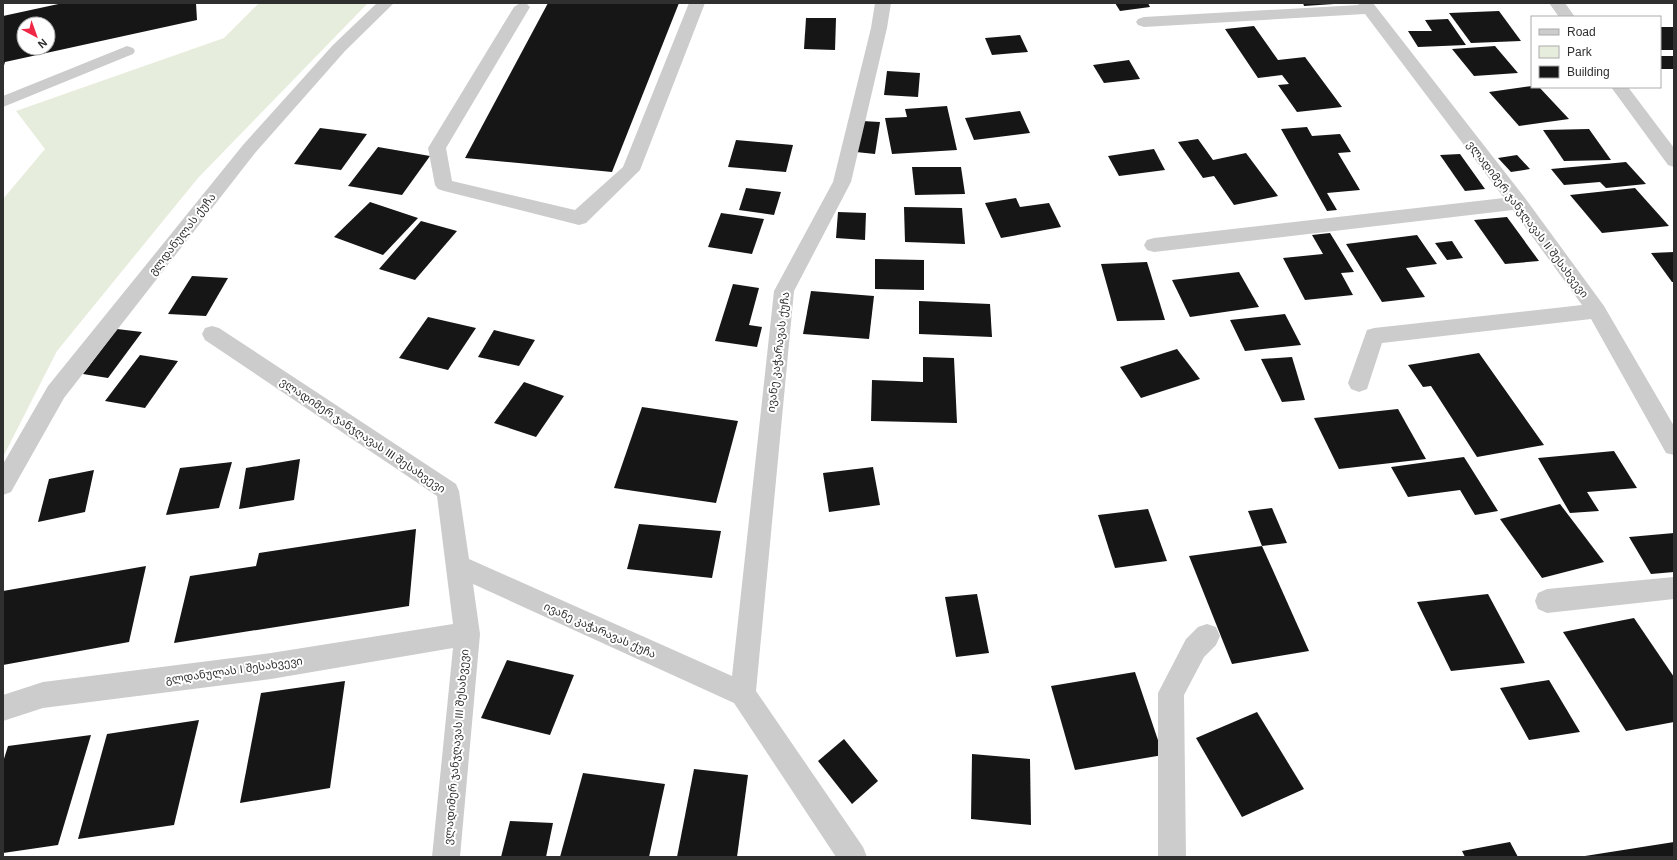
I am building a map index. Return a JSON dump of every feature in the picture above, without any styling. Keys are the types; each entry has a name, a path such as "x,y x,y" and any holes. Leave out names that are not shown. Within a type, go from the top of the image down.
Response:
{"street":[{"name":"გლდანულას ქუჩა","path":"3,485 56,392 249,148 339,48 386,3"},
{"path":"522,7 437,148 444,185 579,218 631,170 697,3"},
{"name":"ივანე კაჭარავას ქუჩა","path":"458,566 743,694 784,291 842,182 879,28 883,3"},
{"path":"1557,3 1566,16"},
{"path":"1144,22 1367,6"},
{"name":"ვლადიმერ ჯანჯღავას II შესახვევი","path":"1367,6 1518,203 1597,311 1674,446"},
{"path":"3,102 128,51"},
{"path":"1620,88 1674,161"},
{"path":"1154,245 1518,203"},
{"path":"1359,383 1374,336 1597,311"},
{"name":"ვლადიმერ ჯანჯღავას III შესახვევი","path":"212,334 448,491 467,634 446,857"},
{"path":"1547,601 1674,588"},
{"name":"გლდანულას I შესახვევი","path":"3,708 43,695 271,666 467,634"},
{"path":"1172,857 1171,692 1195,648 1207,636"},
{"path":"743,694 853,857"}],"green space":[{"path":"259,3 368,3 198,178 57,351 3,457 3,199 45,149 16,111 224,38"}],"building":[{"path":"63,3 196,3 197,20 56,51 56,16 16,16 16,56 32,56 5,62 3,69 3,16"},
{"path":"548,3 679,3 612,172 465,158"},
{"path":"1115,3 1148,3 1150,7 1120,11"},
{"path":"1303,3 1333,3 1334,4 1304,6"},
{"path":"1499,11 1521,41 1471,43 1449,13"},
{"path":"806,18 836,18 835,50 804,49"},
{"path":"1448,19 1466,45 1418,47 1408,31 1432,31 1425,20"},
{"path":"1254,26 1278,60 1305,57 1342,107 1297,112 1278,85 1289,84 1282,75 1258,78 1225,29"},
{"path":"1661,27 1674,27 1674,50 1661,50"},
{"path":"1020,35 1028,52 992,55 985,38"},
{"path":"1495,46 1518,73 1474,76 1452,49"},
{"path":"1661,56 1674,56 1674,69 1661,69"},
{"path":"1129,60 1140,79 1104,83 1093,65"},
{"path":"887,71 920,73 918,97 884,95"},
{"path":"1531,86 1531,88 1540,88 1569,119 1519,126 1489,92"},
{"path":"947,106 957,150 892,154 885,118 907,117 905,109"},
{"path":"1020,111 1030,133 974,140 965,118"},
{"path":"862,121 880,122 875,154 856,152"},
{"path":"1307,127 1312,136 1340,134 1351,152 1338,153 1360,190 1327,193 1337,210 1327,211 1281,129"},
{"path":"320,128 367,134 341,170 294,164"},
{"path":"1589,129 1611,160 1564,161 1543,130"},
{"path":"1198,139 1213,160 1246,153 1278,196 1234,205 1214,176 1203,178 1178,142"},
{"path":"736,140 793,145 786,172 728,167"},
{"path":"378,147 430,156 402,195 348,186"},
{"path":"1154,149 1165,170 1119,176 1108,156"},
{"path":"1460,154 1485,189 1465,191 1440,155"},
{"path":"1517,155 1530,169 1511,172 1498,158"},
{"path":"1626,162 1646,184 1606,188 1600,182 1564,185 1551,169"},
{"path":"912,167 961,167 965,194 915,195"},
{"path":"746,188 781,192 774,215 739,210"},
{"path":"1635,188 1669,226 1602,233 1570,195"},
{"path":"1016,198 1020,207 1049,203 1061,227 1001,238 985,203"},
{"path":"370,202 418,218 383,255 334,237"},
{"path":"904,207 962,208 965,244 905,242"},
{"path":"838,212 866,213 865,240 836,238"},
{"path":"721,213 764,219 752,254 708,247"},
{"path":"1507,217 1539,261 1505,264 1474,220"},
{"path":"421,221 457,231 415,280 379,269"},
{"path":"1330,233 1354,272 1341,273 1353,295 1305,300 1283,258 1323,254 1312,235"},
{"path":"1417,235 1437,264 1406,268 1425,297 1382,302 1346,244"},
{"path":"1452,241 1463,258 1447,260 1435,243"},
{"path":"1674,252 1674,282 1672,282 1651,253"},
{"path":"875,259 924,260 924,290 875,289"},
{"path":"1147,262 1165,320 1117,321 1101,264"},
{"path":"1239,272 1259,307 1190,317 1172,280"},
{"path":"192,276 228,278 206,316 168,314"},
{"path":"733,284 759,288 749,325 762,327 757,347 715,341"},
{"path":"811,291 874,296 869,339 803,334"},
{"path":"919,301 990,304 992,337 919,334"},
{"path":"1285,314 1301,345 1245,351 1230,320"},
{"path":"428,317 476,328 448,370 399,358"},
{"path":"117,329 142,332 108,378 83,374"},
{"path":"494,330 535,340 519,366 478,357"},
{"path":"1177,349 1200,379 1141,398 1120,367"},
{"path":"1479,353 1544,445 1477,457 1431,386 1423,387 1408,365"},
{"path":"140,355 178,361 145,408 105,401"},
{"path":"923,357 954,358 957,423 871,421 872,380 923,382"},
{"path":"1292,357 1305,400 1282,402 1261,359"},
{"path":"524,382 564,396 536,437 494,423"},
{"path":"642,407 738,421 716,503 614,488"},
{"path":"1398,409 1426,459 1339,469 1314,418"},
{"path":"1614,451 1637,488 1587,492 1599,511 1570,513 1538,458"},
{"path":"1464,457 1498,511 1475,515 1460,490 1408,497 1391,467"},
{"path":"300,459 294,500 239,509 246,468"},
{"path":"232,462 219,508 166,515 180,468"},
{"path":"873,467 880,505 829,512 823,473"},
{"path":"94,470 85,512 38,522 49,479"},
{"path":"1560,504 1604,562 1542,578 1500,519"},
{"path":"1272,508 1287,543 1262,546 1248,511"},
{"path":"1148,509 1167,561 1115,568 1098,515"},
{"path":"639,524 721,531 712,578 627,569"},
{"path":"416,529 409,606 174,643 190,576 256,566 259,553"},
{"path":"1674,533 1674,572 1651,574 1629,537"},
{"path":"1262,546 1309,651 1232,664 1189,556"},
{"path":"146,566 129,642 3,665 3,591"},
{"path":"977,594 989,653 956,657 945,597"},
{"path":"1488,594 1525,663 1451,671 1417,602"},
{"path":"1634,618 1674,677 1674,722 1626,731 1563,632"},
{"path":"507,660 574,675 550,735 481,718"},
{"path":"1135,672 1163,755 1075,770 1051,686"},
{"path":"1549,680 1580,732 1529,740 1500,688"},
{"path":"345,681 330,788 240,803 261,693"},
{"path":"1257,712 1304,789 1242,817 1196,738"},
{"path":"199,720 174,825 78,839 107,734"},
{"path":"91,735 58,845 3,853 3,762 8,746"},
{"path":"844,739 878,781 852,804 818,761"},
{"path":"972,754 1030,759 1031,825 971,819"},
{"path":"694,769 748,775 737,857 677,857"},
{"path":"583,773 665,784 649,857 560,857"},
{"path":"510,821 553,823 546,857 501,857"},
{"path":"1510,842 1518,857 1465,857 1462,851"},
{"path":"1674,842 1674,857 1585,857 1585,856"}]}
